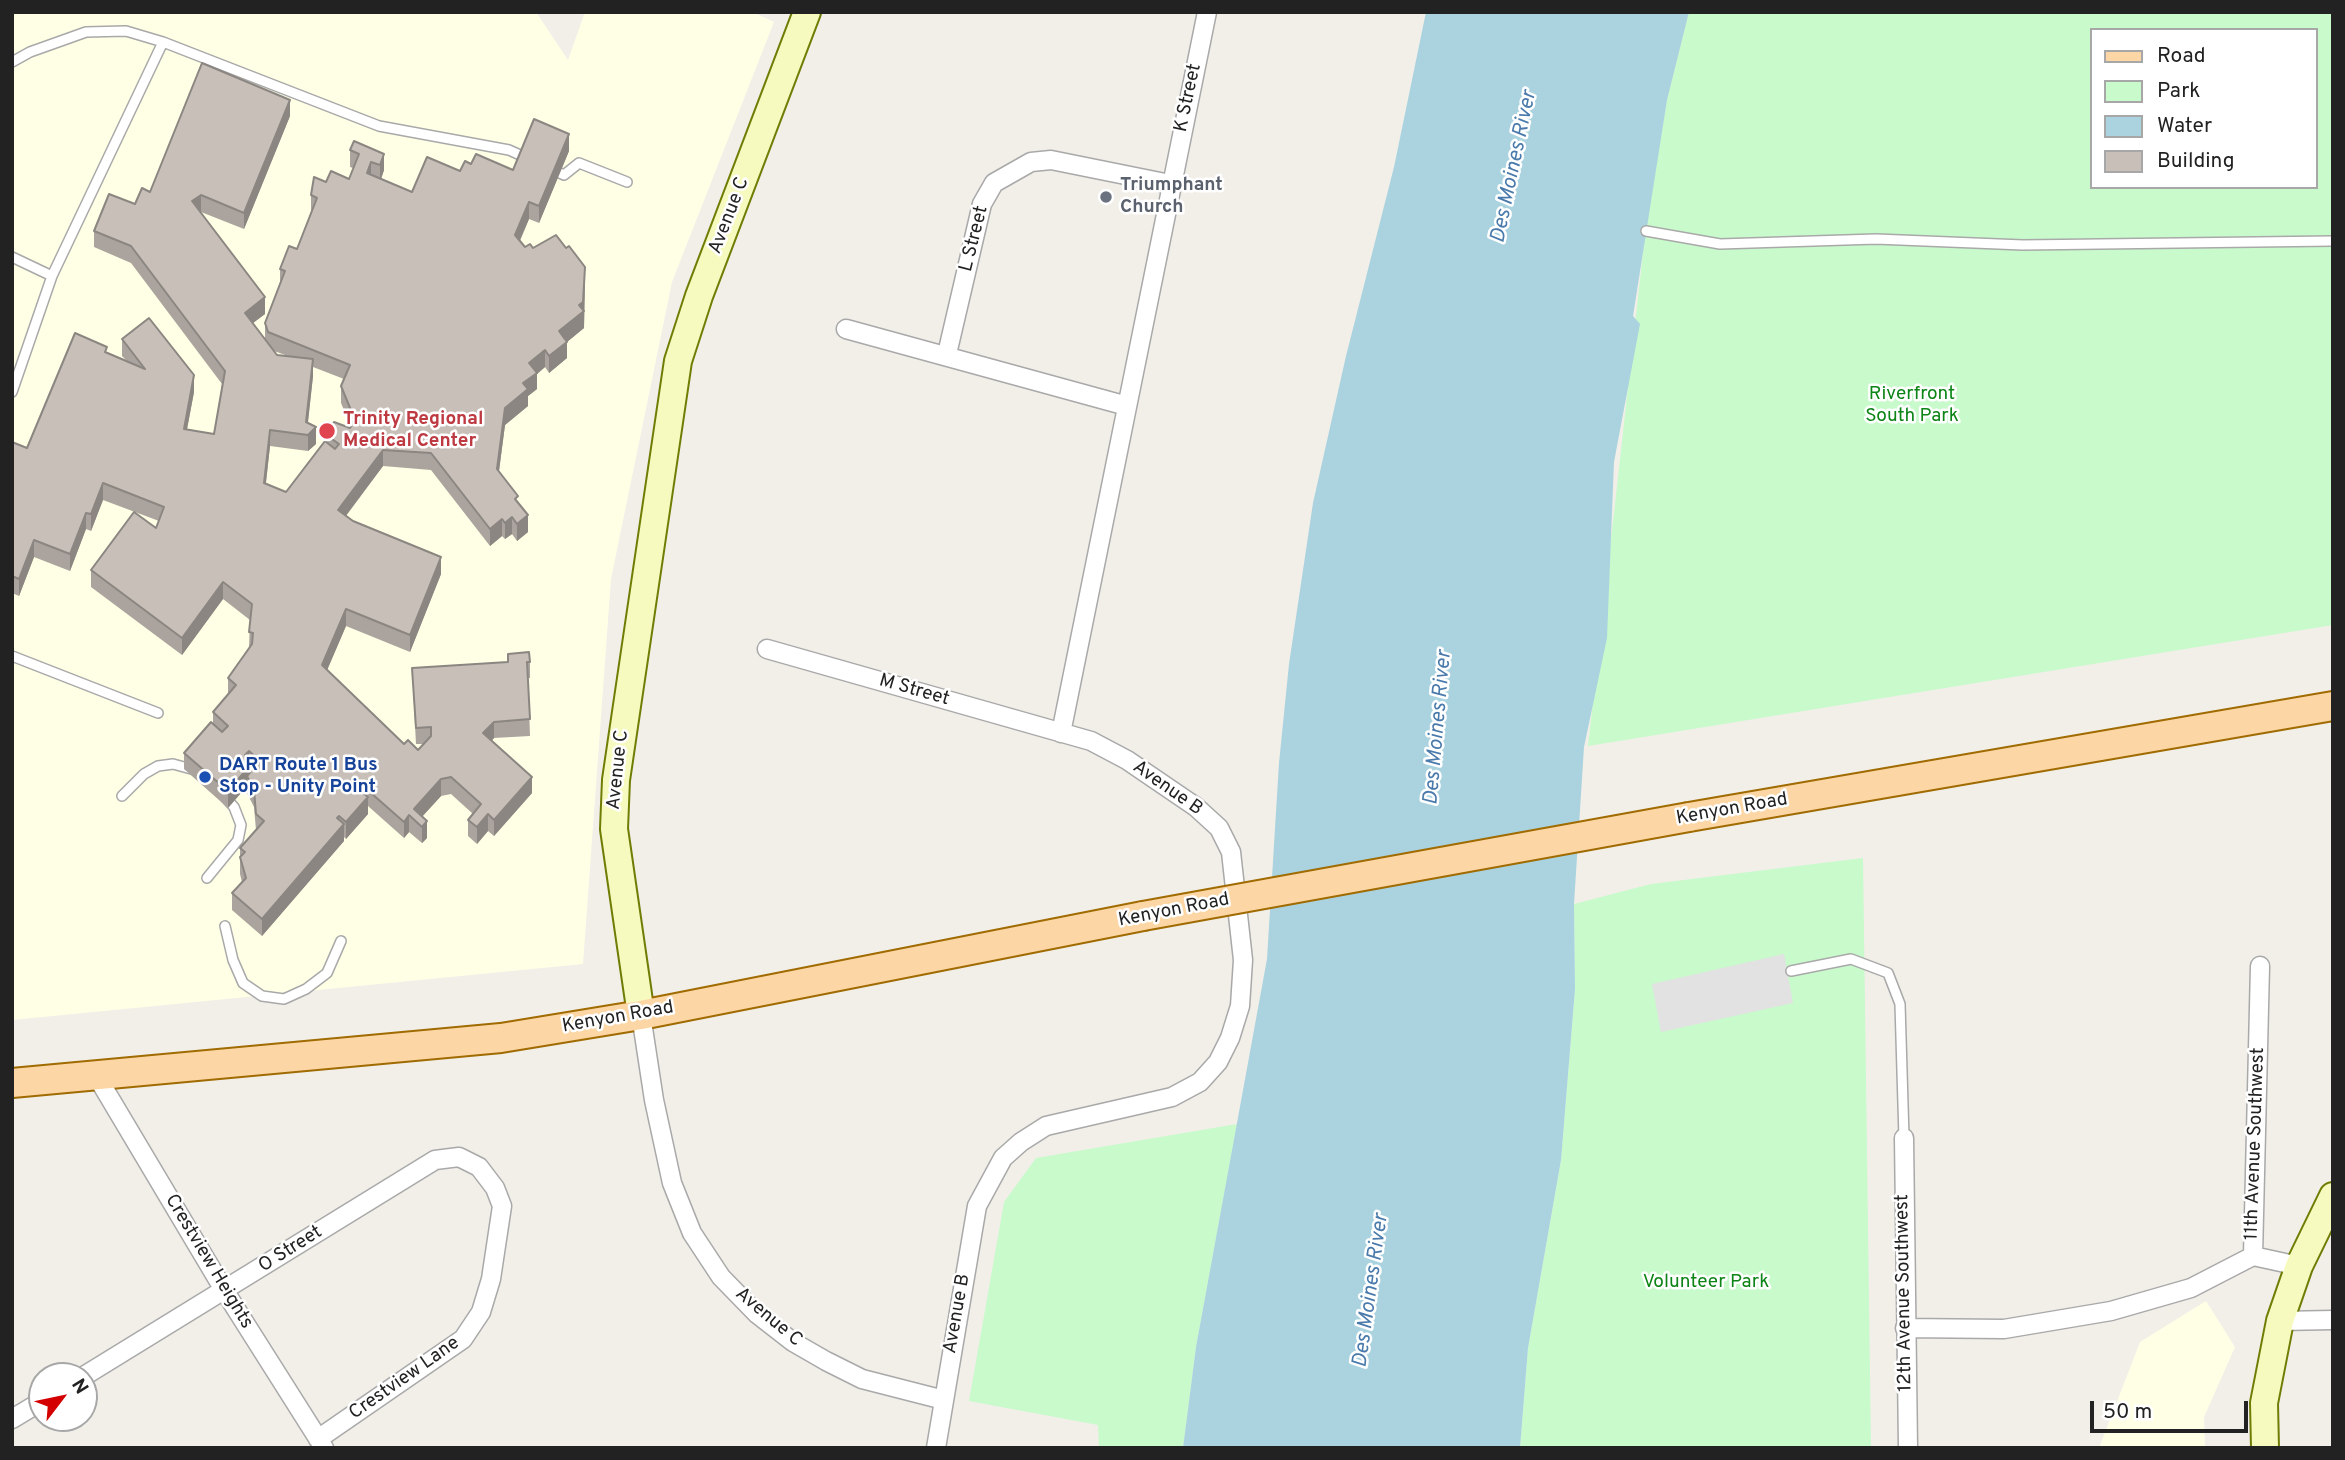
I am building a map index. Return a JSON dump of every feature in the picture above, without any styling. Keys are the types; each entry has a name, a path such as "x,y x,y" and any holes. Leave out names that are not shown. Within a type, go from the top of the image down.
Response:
{"main road":[{"name":"Kenyon Road","path":"12,1083 501,1038 641,1015 1143,916 1689,817 2333,706"}],"street":[{"name":"Avenue C","path":"807,12 699,296 678,361 616,780 614,829 654,1100 672,1183 692,1233 721,1277 757,1314 793,1342 862,1379 944,1400"},
{"name":"K Street","path":"1170,184 1207,12"},
{"name":"L Street","path":"947,354 982,204 994,183 1031,162 1051,160 1170,184"},
{"path":"1061,733 1170,184"},
{"path":"846,329 947,354 1128,406"},
{"name":"M Street","path":"767,649 1061,733"},
{"name":"Avenue B","path":"936,1448 977,1206 1003,1158 1046,1126 1172,1097 1200,1082 1218,1062 1230,1038 1240,1006 1243,960 1231,852 1219,828 1196,807 1127,760 1091,741 1061,733"},
{"name":"11th Avenue Southwest","path":"2260,966 2253,1256 2299,1266"},
{"name":"Crestview Heights","path":"96,1076 224,1290 321,1443"},
{"name":"12th Avenue Southwest","path":"1904,1138 1908,1448"},
{"name":"O Street","path":"98,1367 435,1160 459,1157 479,1167 495,1188"},
{"name":"Crestview Lane","path":"321,1443 463,1339 481,1312 491,1279 502,1206 495,1188"},
{"path":"2265,1448 2264,1403 2280,1321 2299,1266 2333,1196"},
{"path":"1905,1328 2004,1329 2111,1311 2191,1288 2253,1256"},
{"path":"2280,1321 2333,1321"},
{"path":"12,1419 28,1409"}],"lane":[{"path":"12,62 30,52 86,32 126,31 163,42 379,127 509,150 564,174 579,163 627,182"},
{"path":"12,392 52,276 163,42"},
{"path":"1646,232 1720,244 1876,239 2022,245 2333,241"},
{"path":"12,257 52,276"},
{"path":"12,656 158,713"},
{"path":"122,796 144,774 158,766 173,764 190,767 205,777"},
{"path":"207,878 238,840 241,825 234,807 215,787"},
{"path":"225,926 233,960 243,984 262,996 284,999 306,989 327,973 341,941"},
{"path":"1791,971 1851,959 1888,972 1900,1004 1904,1138"}],"shaded area":[{"name":"Trinity Regional Medical Center","path":"12,12 536,12 568,60 585,12 753,12 774,22 672,282 611,579 583,964 12,1020"},
{"path":"1784,954 1793,1003 1661,1032 1652,984"},
{"path":"2206,1301 2235,1347 2204,1417 2205,1448 2099,1448 2140,1342"}],"green space":[{"name":"Riverfront South Park","path":"1689,12 2333,12 2333,625 1588,746 1645,235 1667,100"},
{"name":"Volunteer Park","path":"1863,858 1871,1448 1520,1448 1528,1348 1561,1160 1575,989 1574,904 1651,884"},
{"path":"1237,1124 1196,1347 1183,1448 1099,1448 1098,1425 969,1401 1004,1202 1036,1158"}],"water":[{"name":"Des Moines River","path":"1426,12 1689,12 1667,100 1633,316 1640,324 1614,462 1607,638 1584,747 1574,904 1575,989 1561,1160 1528,1348 1520,1448 1183,1448 1196,1347 1267,959 1279,763 1289,664 1313,503 1346,356 1394,167"}],"building":[{"path":"202,63 290,100 244,213 201,195 192,201 265,297 245,313 277,355 313,359 306,422 316,427 308,435 270,430 264,483 286,492 325,441 335,449 339,444 325,434 334,422 350,428 355,420 341,386 350,365 268,332 265,323 285,271 280,269 289,246 297,249 317,198 311,195 314,177 326,182 331,171 349,179 359,154 350,150 354,141 384,154 380,165 371,162 367,173 412,192 427,157 460,171 465,161 471,164 476,154 513,170 534,119 569,134 539,206 529,202 515,235 525,247 530,244 533,248 556,235 566,248 569,246 585,267 583,302 579,305 584,311 559,331 567,342 549,356 545,350 529,363 537,373 523,383 528,389 505,408 497,469 518,496 515,499 528,515 517,524 512,517 505,523 502,519 490,529 431,453 383,450 338,510 353,521 441,557 410,635 346,609 322,665 404,744 408,740 418,750 431,736 431,727 416,728 412,668 508,662 508,654 529,652 530,662 527,662 530,719 494,722 483,733 532,777 494,820 488,814 477,827 468,820 481,804 451,777 441,779 414,809 427,821 422,827 409,815 404,822 363,786 359,790 368,797 346,822 339,816 337,818 344,824 262,919 232,893 246,878 240,857 245,852 240,848 264,821 256,814 254,790 247,776 260,761 249,751 245,755 253,762 228,791 184,753 211,722 222,732 228,726 213,712 236,685 228,678 252,644 253,633 249,632 252,604 223,582 182,638 91,570 134,512 156,528 164,507 103,483 91,514 86,513 70,554 34,540 19,579 12,576 12,442 27,448 75,333 107,347 105,352 145,369 122,339 149,318 194,375 184,429 214,434 225,371 131,246 94,231 109,194 135,204 142,188 150,192"}],"place":[{"name":"Triumphant Church","path":"1106,197"},
{"name":"Trinity Regional Medical Center","path":"327,431"},
{"name":"DART Route 1 Bus Stop - Unity Point","path":"205,777"}]}
